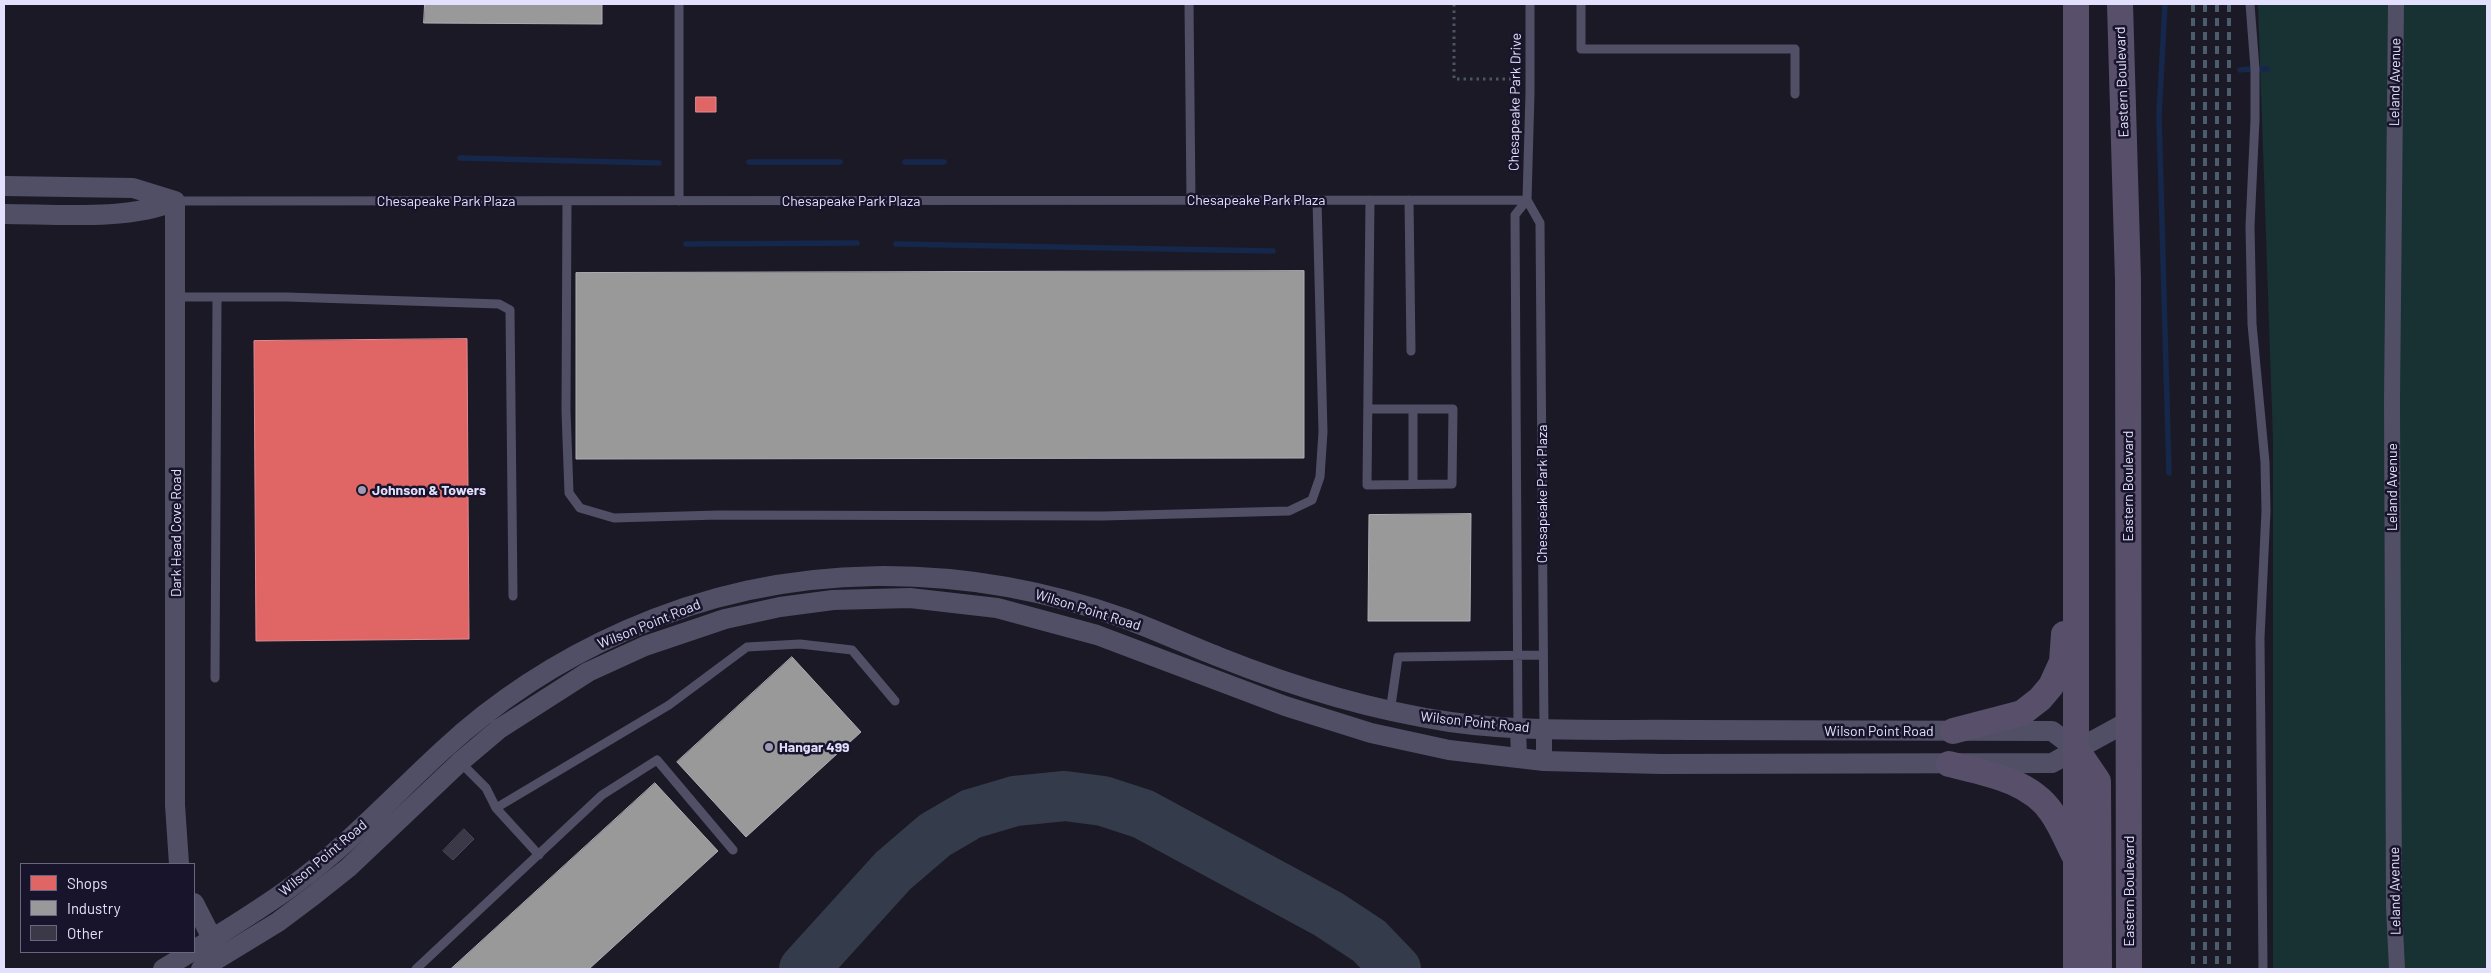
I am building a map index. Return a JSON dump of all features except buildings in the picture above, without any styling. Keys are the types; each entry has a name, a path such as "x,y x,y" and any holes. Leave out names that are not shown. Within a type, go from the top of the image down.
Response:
{"main road":[{"path":"2076,4 2076,969"},
{"name":"Eastern Boulevard","path":"2120,4 2128,280 2129,969"},
{"path":"1954,731 2022,713 2051,686 2062,662 2076,529"},
{"path":"2077,750 2098,781 2099,969"},
{"path":"1949,764 2006,780 2025,788 2040,798 2052,813 2076,858"}],"street":[{"name":"Leland Avenue","path":"2396,4 2392,410 2394,898 2397,969"},
{"name":"Chesapeake Park Plaza","path":"4,186 132,188 175,201"},
{"name":"Chesapeake Park Plaza","path":"4,214 135,212 158,209 175,201"},
{"name":"Dark Head Cove Road","path":"175,201 175,805 179,863"},
{"name":"Wilson Point Road","path":"195,949 297,883 358,830 446,747 530,681 583,651 671,612 722,596 764,587 818,580 889,576 944,577 1050,596 1126,620 1283,681 1390,712 1454,722 1544,729 2052,731 2077,750"},
{"name":"Wilson Point Road","path":"201,969 278,922 328,884 460,762 499,729 588,672 685,631 725,619 780,607 833,600 910,598 997,608 1097,635 1285,706 1371,733 1449,750 1544,761 1661,764 2052,763 2129,721"},
{"name":"Chesapeake Park Plaza","path":"1518,728 1518,758"},
{"name":"Chesapeake Park Plaza","path":"1544,729 1544,761"},
{"path":"195,905 222,956"},
{"name":"Wilson Point Road","path":"163,969 189,953"}],"lane":[{"path":"679,4 679,201"},
{"path":"1188,4 1191,200"},
{"name":"Chesapeake Park Drive","path":"1527,200 1530,4"},
{"path":"1581,4 1581,49 1796,49 1794,94"},
{"path":"2250,4 2255,78 2250,226 2252,324 2266,482 2260,638 2263,969"},
{"path":"567,201 566,411 569,493 580,508 614,518 718,515 1103,516 1289,511 1312,500 1320,477 1323,432 1317,200"},
{"path":"1368,409 1453,410 1452,484 1367,484 1370,200"},
{"path":"1409,200 1411,352"},
{"name":"Chesapeake Park Plaza","path":"175,201 1527,200"},
{"name":"Chesapeake Park Plaza","path":"1518,728 1516,655 1515,215 1527,200"},
{"name":"Chesapeake Park Plaza","path":"1527,200 1540,223 1544,729"},
{"path":"175,297 499,304 510,310 513,596"},
{"path":"215,678 217,297"},
{"path":"1413,410 1413,484"},
{"path":"496,808 669,704 747,647 800,644 852,650 895,701"},
{"path":"1390,712 1398,657 1543,655"},
{"path":"446,747 486,788 496,808 539,855"},
{"path":"416,969 602,795 658,760 733,850"}],"path":[{"path":"1454,4 1454,79 1530,79"}],"green space":[{"path":"2258,4 2487,4 2487,969 2273,969 2273,440"}],"waterway":[{"path":"2165,4 2159,116 2169,473"},
{"path":"2240,70 2252,69"},
{"path":"2258,69 2267,69"},
{"path":"460,158 659,163"},
{"path":"749,162 840,162"},
{"path":"905,162 944,162"},
{"path":"686,244 857,243"},
{"path":"896,244 1273,251"}],"taxiway":[{"path":"804,969 893,871 935,835 971,814 1015,801 1065,796 1103,801 1143,814 1328,914 1369,941 1396,969"}],"railway":[{"path":"2193,4 2193,969"},
{"path":"2205,4 2205,969"},
{"path":"2217,4 2217,969"},
{"path":"2229,4 2229,969"}],"place":[{"name":"Johnson & Towers","path":"362,490"},
{"name":"Hangar 499","path":"769,747"}]}
